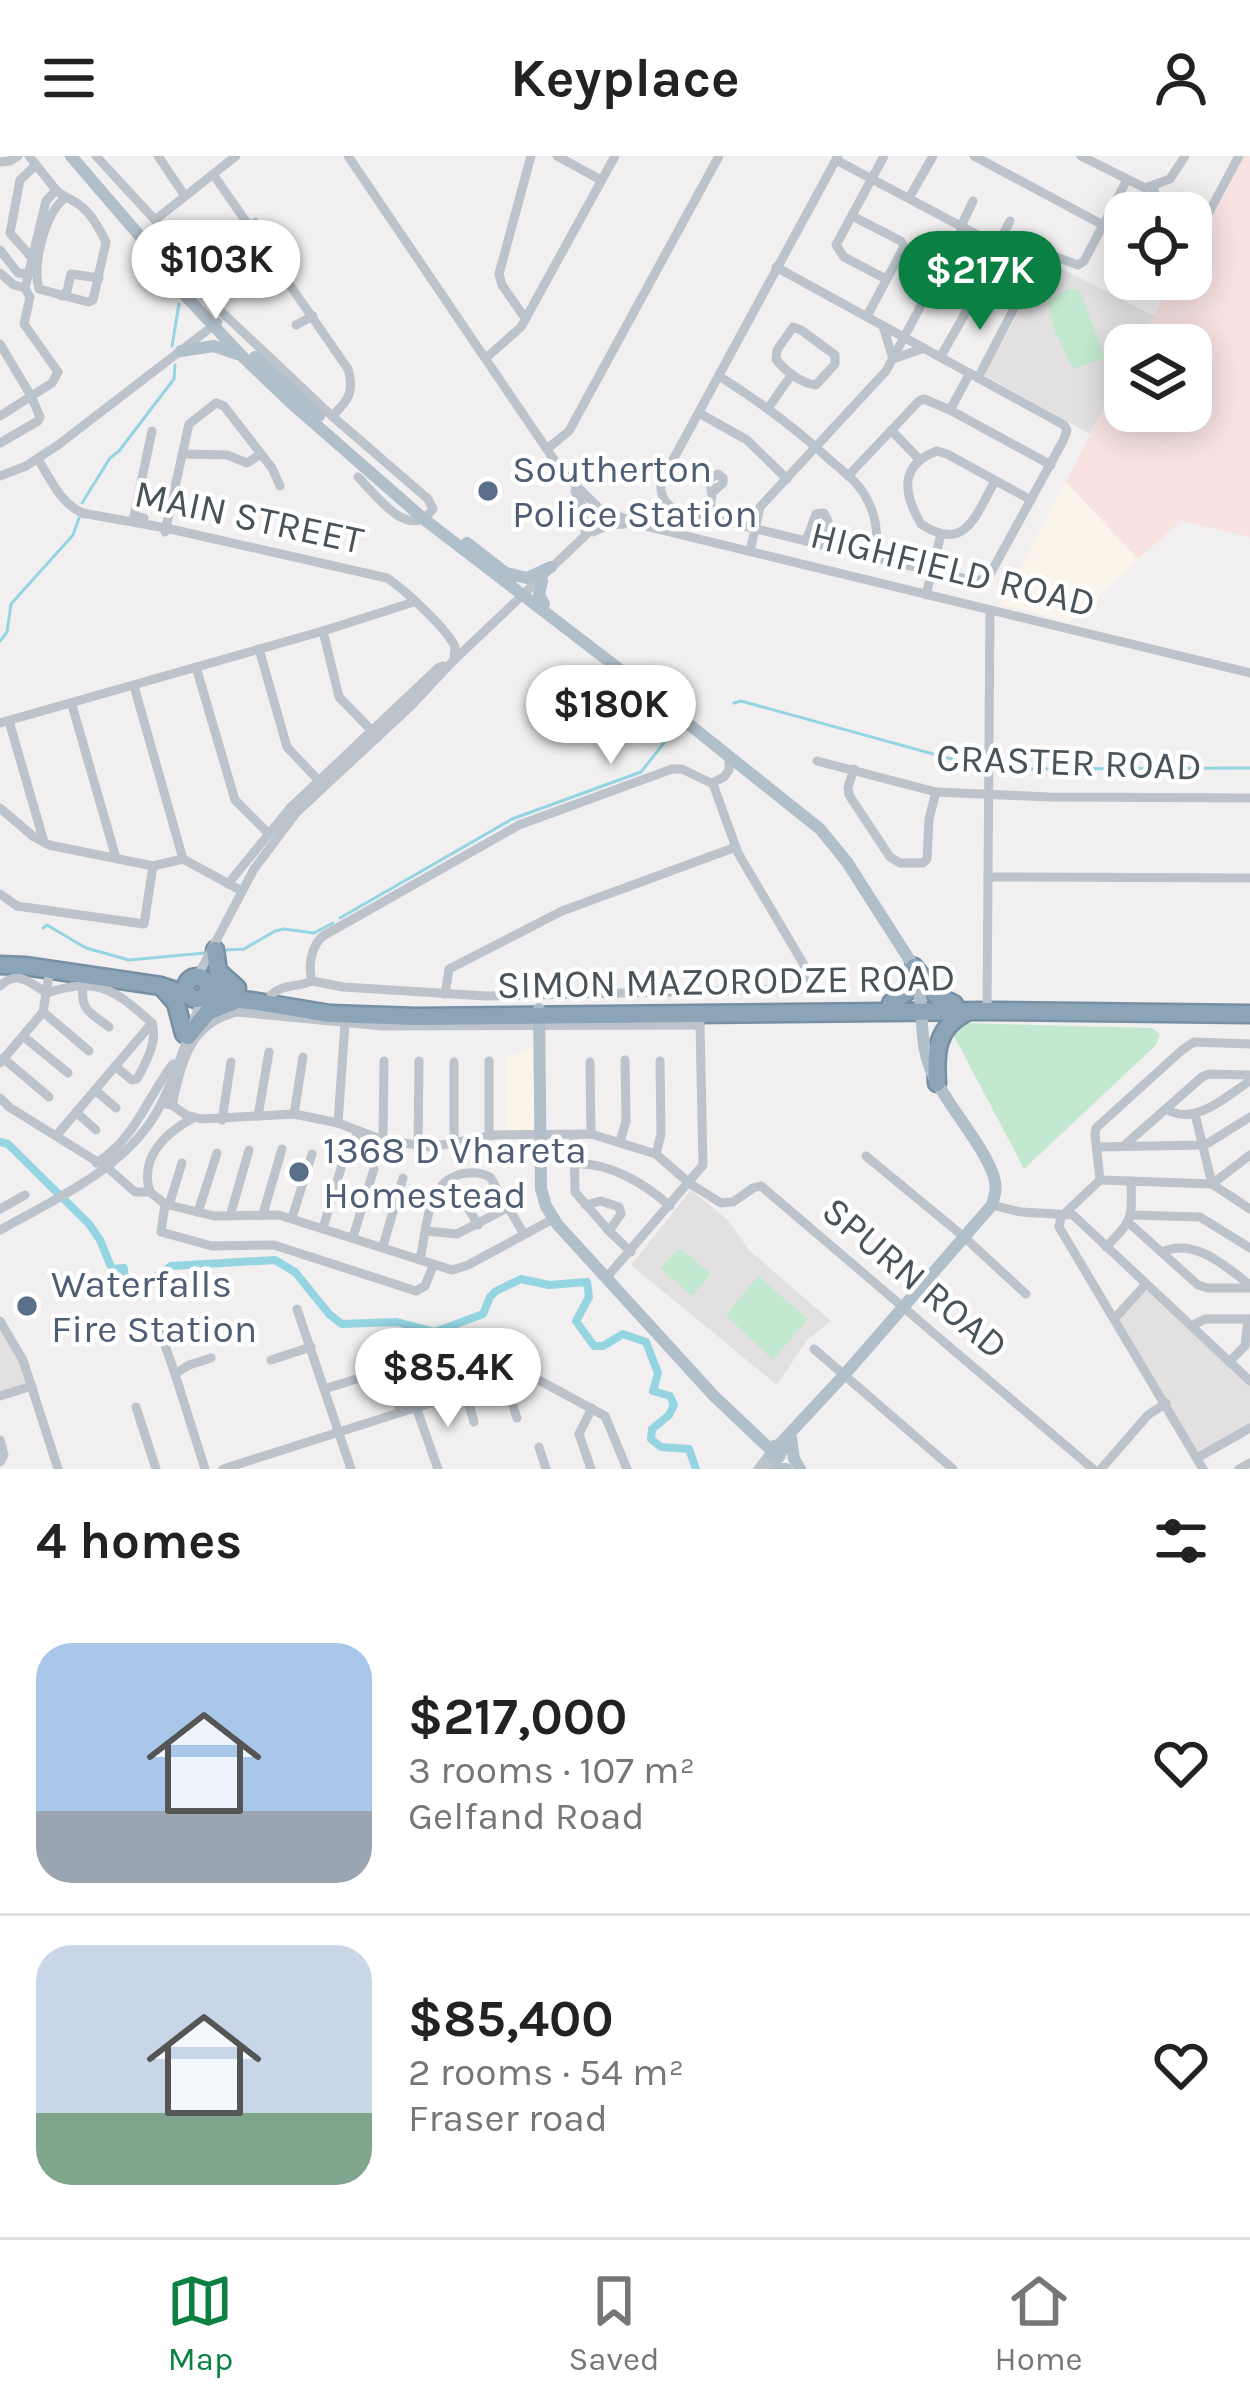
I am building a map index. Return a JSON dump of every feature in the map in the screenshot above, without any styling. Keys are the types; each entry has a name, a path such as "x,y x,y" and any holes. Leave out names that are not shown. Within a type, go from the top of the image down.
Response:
{"highway":[{"path":"185,1038 208,1012 241,995 216,967 217,942"},
{"name":"SIMON MAZORODZE ROAD","path":"0,961 47,960 344,1016 508,1022 539,1011 803,997 920,1008"},
{"path":"0,961 198,989"},
{"path":"891,1003 908,991 914,967"},
{"path":"914,967 938,996 961,1008 941,1034 935,1058 937,1083"},
{"path":"161,986 176,1003 185,1038"},
{"name":"SIMON MAZORODZE ROAD","path":"241,995 351,1006 700,1019 996,1004 1250,1010"}],"main road":[{"path":"71,156 208,324 290,402 525,599 828,837 914,967 925,1058 993,1173 992,1205 793,1433 782,1459"},
{"path":"208,324 342,437 427,517 505,573 525,599 738,753 825,824 853,858 882,914"},
{"path":"181,351 214,346 244,357"},
{"path":"505,573 527,578 550,567"},
{"path":"525,599 538,591 542,581"},
{"path":"539,1011 541,1171 544,1201 553,1219 714,1396 782,1459 794,1459 793,1433"}],"street":[{"path":"0,162 18,156"},
{"path":"96,156 155,220 176,262 210,301 433,504 427,517 415,523 396,513 358,477"},
{"path":"158,156 185,196"},
{"path":"155,220 236,156"},
{"path":"348,156 574,490 588,518 588,534"},
{"path":"525,318 499,274 531,156"},
{"path":"557,156 601,180"},
{"path":"486,358 518,332 615,156"},
{"path":"547,449 569,431 718,156"},
{"path":"884,156 836,250 886,279"},
{"path":"909,198 933,156"},
{"path":"1081,156 1145,188 1170,179 1182,157"},
{"path":"1212,205 1239,156"},
{"path":"977,157 1103,225"},
{"path":"776,267 1061,422 1067,430 984,580 673,508 660,488 776,267 837,158 1036,266"},
{"path":"0,273 31,290 74,301 93,300 106,242 93,218 78,202 60,194 32,160 20,179 10,233 33,259"},
{"path":"213,174 350,375 350,398 332,416"},
{"path":"950,410 1018,305 1036,266 1048,254 1082,264 1127,180"},
{"path":"1152,186 1155,192"},
{"path":"31,290 29,274 45,204 60,194"},
{"path":"0,416 52,383 58,372 25,328 48,221 60,194"},
{"path":"750,551 760,507 880,380 973,200"},
{"path":"852,216 904,247 868,316"},
{"path":"997,245 1010,221"},
{"path":"0,250 18,273 29,274"},
{"path":"62,296 71,274 99,278"},
{"path":"941,356 979,289 1018,305"},
{"path":"296,325 313,316"},
{"path":"0,476 38,459 181,351 208,324"},
{"path":"882,325 893,359"},
{"path":"796,327 837,360 816,385 792,374 775,356 790,329 796,327"},
{"path":"0,443 38,422 39,415 1,347"},
{"path":"893,359 923,348"},
{"path":"769,407 792,374"},
{"path":"719,376 769,407 865,495 878,538 874,557"},
{"path":"848,476 919,400 929,399 1051,465"},
{"path":"152,431 134,516 166,528 190,421 218,403 261,454 280,486"},
{"path":"699,413 747,440 787,478"},
{"path":"891,430 919,458"},
{"path":"994,481 967,529 941,535 920,521 910,498 908,473 919,458 940,452 1031,500"},
{"path":"184,454 227,455 245,463 261,454"},
{"name":"MAIN STREET","path":"38,459 72,509 382,577 400,587 450,638"},
{"path":"563,473 607,516"},
{"path":"574,490 607,516"},
{"path":"709,518 712,494"},
{"path":"542,581 607,516"},
{"name":"HIGHFIELD ROAD","path":"607,516 623,524 641,525"},
{"name":"HIGHFIELD ROAD","path":"607,516 1250,673"},
{"path":"228,884 268,833 319,781 525,599 550,567 588,534 623,524"},
{"path":"926,595 941,535"},
{"path":"811,566 815,543"},
{"path":"438,679 477,638 525,599"},
{"path":"44,843 4,722 414,602"},
{"path":"990,610 988,877 996,1004"},
{"path":"323,631 339,697 375,735"},
{"path":"450,638 477,638"},
{"path":"450,638 455,648 450,664"},
{"path":"259,649 287,747 319,781"},
{"path":"167,1104 198,989 242,891 266,852 296,813 438,668 450,664"},
{"path":"196,667 233,794 238,805 268,833"},
{"path":"134,686 183,860"},
{"path":"72,705 116,858"},
{"name":"CRASTER ROAD","path":"817,761 936,792 1250,799"},
{"path":"712,783 733,763"},
{"path":"312,981 313,950 323,936 519,825 682,769 712,783 736,847 802,962 803,997"},
{"path":"854,769 849,795 890,857 900,862 927,859 928,819 936,792"},
{"path":"0,808 44,843 153,866 183,860 242,891"},
{"path":"445,994 449,968 491,945 562,910 736,847"},
{"path":"0,894 17,906 144,924 153,866"},
{"path":"988,877 1250,878"},
{"path":"50,969 44,1012 2,1060 50,1097"},
{"path":"0,986 10,978 22,977 47,993"},
{"path":"272,995 281,987 312,981 445,994 539,1011"},
{"path":"47,993 74,984 118,994 152,1023 154,1040 137,1078 116,1066"},
{"path":"83,986 83,1006 110,1027"},
{"path":"44,1012 89,1051"},
{"path":"100,1165 132,1145 167,1104 196,1035 226,1015 237,1012 383,1027 508,1022"},
{"path":"608,1277 703,1165 700,1019"},
{"path":"56,1136 152,1023"},
{"path":"338,1123 345,1024"},
{"path":"0,1034 14,1046"},
{"path":"23,1036 68,1073"},
{"path":"1100,1180 1096,1128 1189,1044 1250,1044"},
{"path":"258,1116 268,1052"},
{"path":"295,1114 304,1057"},
{"path":"0,1231 75,1187 100,1165 141,1117 178,1058"},
{"path":"620,1142 626,1121 625,1060"},
{"path":"383,1140 384,1061"},
{"path":"418,1145 419,1061"},
{"path":"489,1061 489,1136"},
{"path":"656,1154 661,1134 661,1061"},
{"path":"222,1120 231,1062"},
{"path":"454,1062 454,1143"},
{"path":"590,1062 591,1134"},
{"path":"1125,1145 1206,1075 1250,1078"},
{"path":"1166,1109 1176,1115 1195,1114 1250,1078"},
{"path":"95,1090 116,1108"},
{"path":"0,1098 135,1192 150,1192 167,1204 198,1213 292,1218 433,1266 463,1268 553,1219"},
{"path":"167,1104 193,1118 295,1114 383,1140 436,1147 489,1136 591,1134 656,1154 689,1183"},
{"path":"76,1112 96,1130"},
{"path":"1195,1114 1212,1184"},
{"path":"150,1192 147,1170 158,1145 193,1118"},
{"path":"1096,1147 1202,1145 1250,1118"},
{"path":"323,1228 358,1132"},
{"path":"574,1135 573,1186 631,1252"},
{"path":"263,1214 282,1149"},
{"path":"230,1216 249,1150"},
{"path":"198,1213 217,1153"},
{"path":"292,1218 312,1154"},
{"path":"866,1156 1026,1294"},
{"path":"1212,1184 1250,1156"},
{"path":"182,1163 161,1232 218,1247 274,1245 416,1291 425,1286 433,1266"},
{"path":"574,1164 589,1164 635,1180 670,1206"},
{"path":"353,1238 374,1169"},
{"path":"420,1260 434,1193 455,1175 474,1172 494,1180 524,1234"},
{"path":"383,1246 403,1178"},
{"path":"1250,1209 1212,1184 1100,1180 1058,1223 1200,1464 1250,1428"},
{"path":"1106,1247 1130,1219 1131,1181"},
{"name":"SPURN ROAD","path":"689,1183 722,1203 733,1202 758,1186 764,1188 1097,1469"},
{"path":"0,1209 25,1195"},
{"path":"585,1205 601,1201 619,1207 620,1216 608,1231"},
{"path":"992,1205 1021,1213 1073,1215 1250,1381"},
{"path":"427,1231 452,1235 509,1207"},
{"path":"468,1208 478,1225"},
{"path":"1130,1219 1200,1217 1250,1248"},
{"path":"1130,1219 1203,1287 1250,1286"},
{"path":"1162,1252 1176,1246 1198,1250 1250,1286"},
{"path":"1115,1318 1146,1284"},
{"path":"297,1309 351,1469"},
{"path":"1191,1326 1205,1319 1249,1319 1245,1346 1229,1363"},
{"path":"0,1322 17,1346 58,1469"},
{"path":"161,1334 205,1469"},
{"path":"272,1360 311,1347"},
{"path":"814,1349 953,1469"},
{"path":"175,1374 211,1358"},
{"path":"433,1368 442,1398"},
{"path":"324,1389 383,1371 400,1411"},
{"path":"224,1469 518,1374 528,1375 607,1419 627,1469"},
{"path":"505,1378 517,1418"},
{"path":"0,1396 32,1386"},
{"path":"465,1390 474,1422"},
{"path":"1097,1469 1148,1415 1166,1403"},
{"path":"136,1407 156,1469"},
{"path":"416,1407 438,1469"},
{"path":"591,1469 579,1434 592,1408"},
{"path":"0,1440 4,1455 0,1462"},
{"path":"539,1447 546,1469"},
{"path":"758,1469 782,1459"},
{"path":"1240,1469 1250,1463"}],"shaded area":[{"path":"1241,156 1250,156 1250,537 1181,521 1138,559 1066,482 1104,409 1104,432 1212,432 1212,324 1149,324 1163,300 1212,300 1212,209"},
{"path":"1047,261 1104,290 1104,300 1123,300 1154,316 1150,324 1104,324 1104,408 1090,434 984,375"},
{"path":"1066,482 1138,559 1070,622 1000,604"},
{"path":"538,1045 539,1132 507,1133 507,1057"},
{"path":"691,1190 728,1220 749,1250 831,1321 807,1340 777,1385 631,1265"},
{"path":"1143,1292 1250,1384 1250,1425 1201,1452 1196,1450 1120,1321"},
{"path":"0,1328 28,1384 0,1392"}],"green space":[{"path":"1068,289 1078,290 1104,358 1073,369 1055,332 1048,302"},
{"path":"962,1023 1152,1028 1160,1034 1156,1045 1024,1169 953,1034"},
{"path":"680,1248 711,1274 692,1296 660,1268"},
{"path":"758,1276 808,1319 773,1360 726,1315"}],"waterway":[{"path":"196,266 246,226"},
{"path":"172,346 179,304"},
{"path":"82,503 110,458 174,379 175,365"},
{"path":"0,641 7,632 11,604 73,535 79,518"},
{"path":"734,703 741,701 984,768"},
{"path":"340,918 512,819 641,772 679,724"},
{"path":"994,769 1250,768"},
{"path":"225,950 244,949 275,931 314,933 333,923"},
{"path":"43,928 47,925 86,948 129,960 205,953"},
{"path":"0,1142 8,1144 89,1224 112,1269 124,1268 125,1294 138,1296 171,1266 275,1260 295,1272 342,1324 397,1322 435,1332 483,1314 496,1291 521,1279 549,1285 587,1282 589,1297 576,1321 594,1346 623,1334 646,1342 658,1373 653,1391 670,1396 674,1405 652,1429 651,1439 661,1447 689,1449 696,1469"}],"place":[{"name":"Southerton Police Station","path":"488,491"},
{"name":"1368 D Vhareta Homestead","path":"299,1172"},
{"name":"Waterfalls Fire Station","path":"27,1306"}]}
